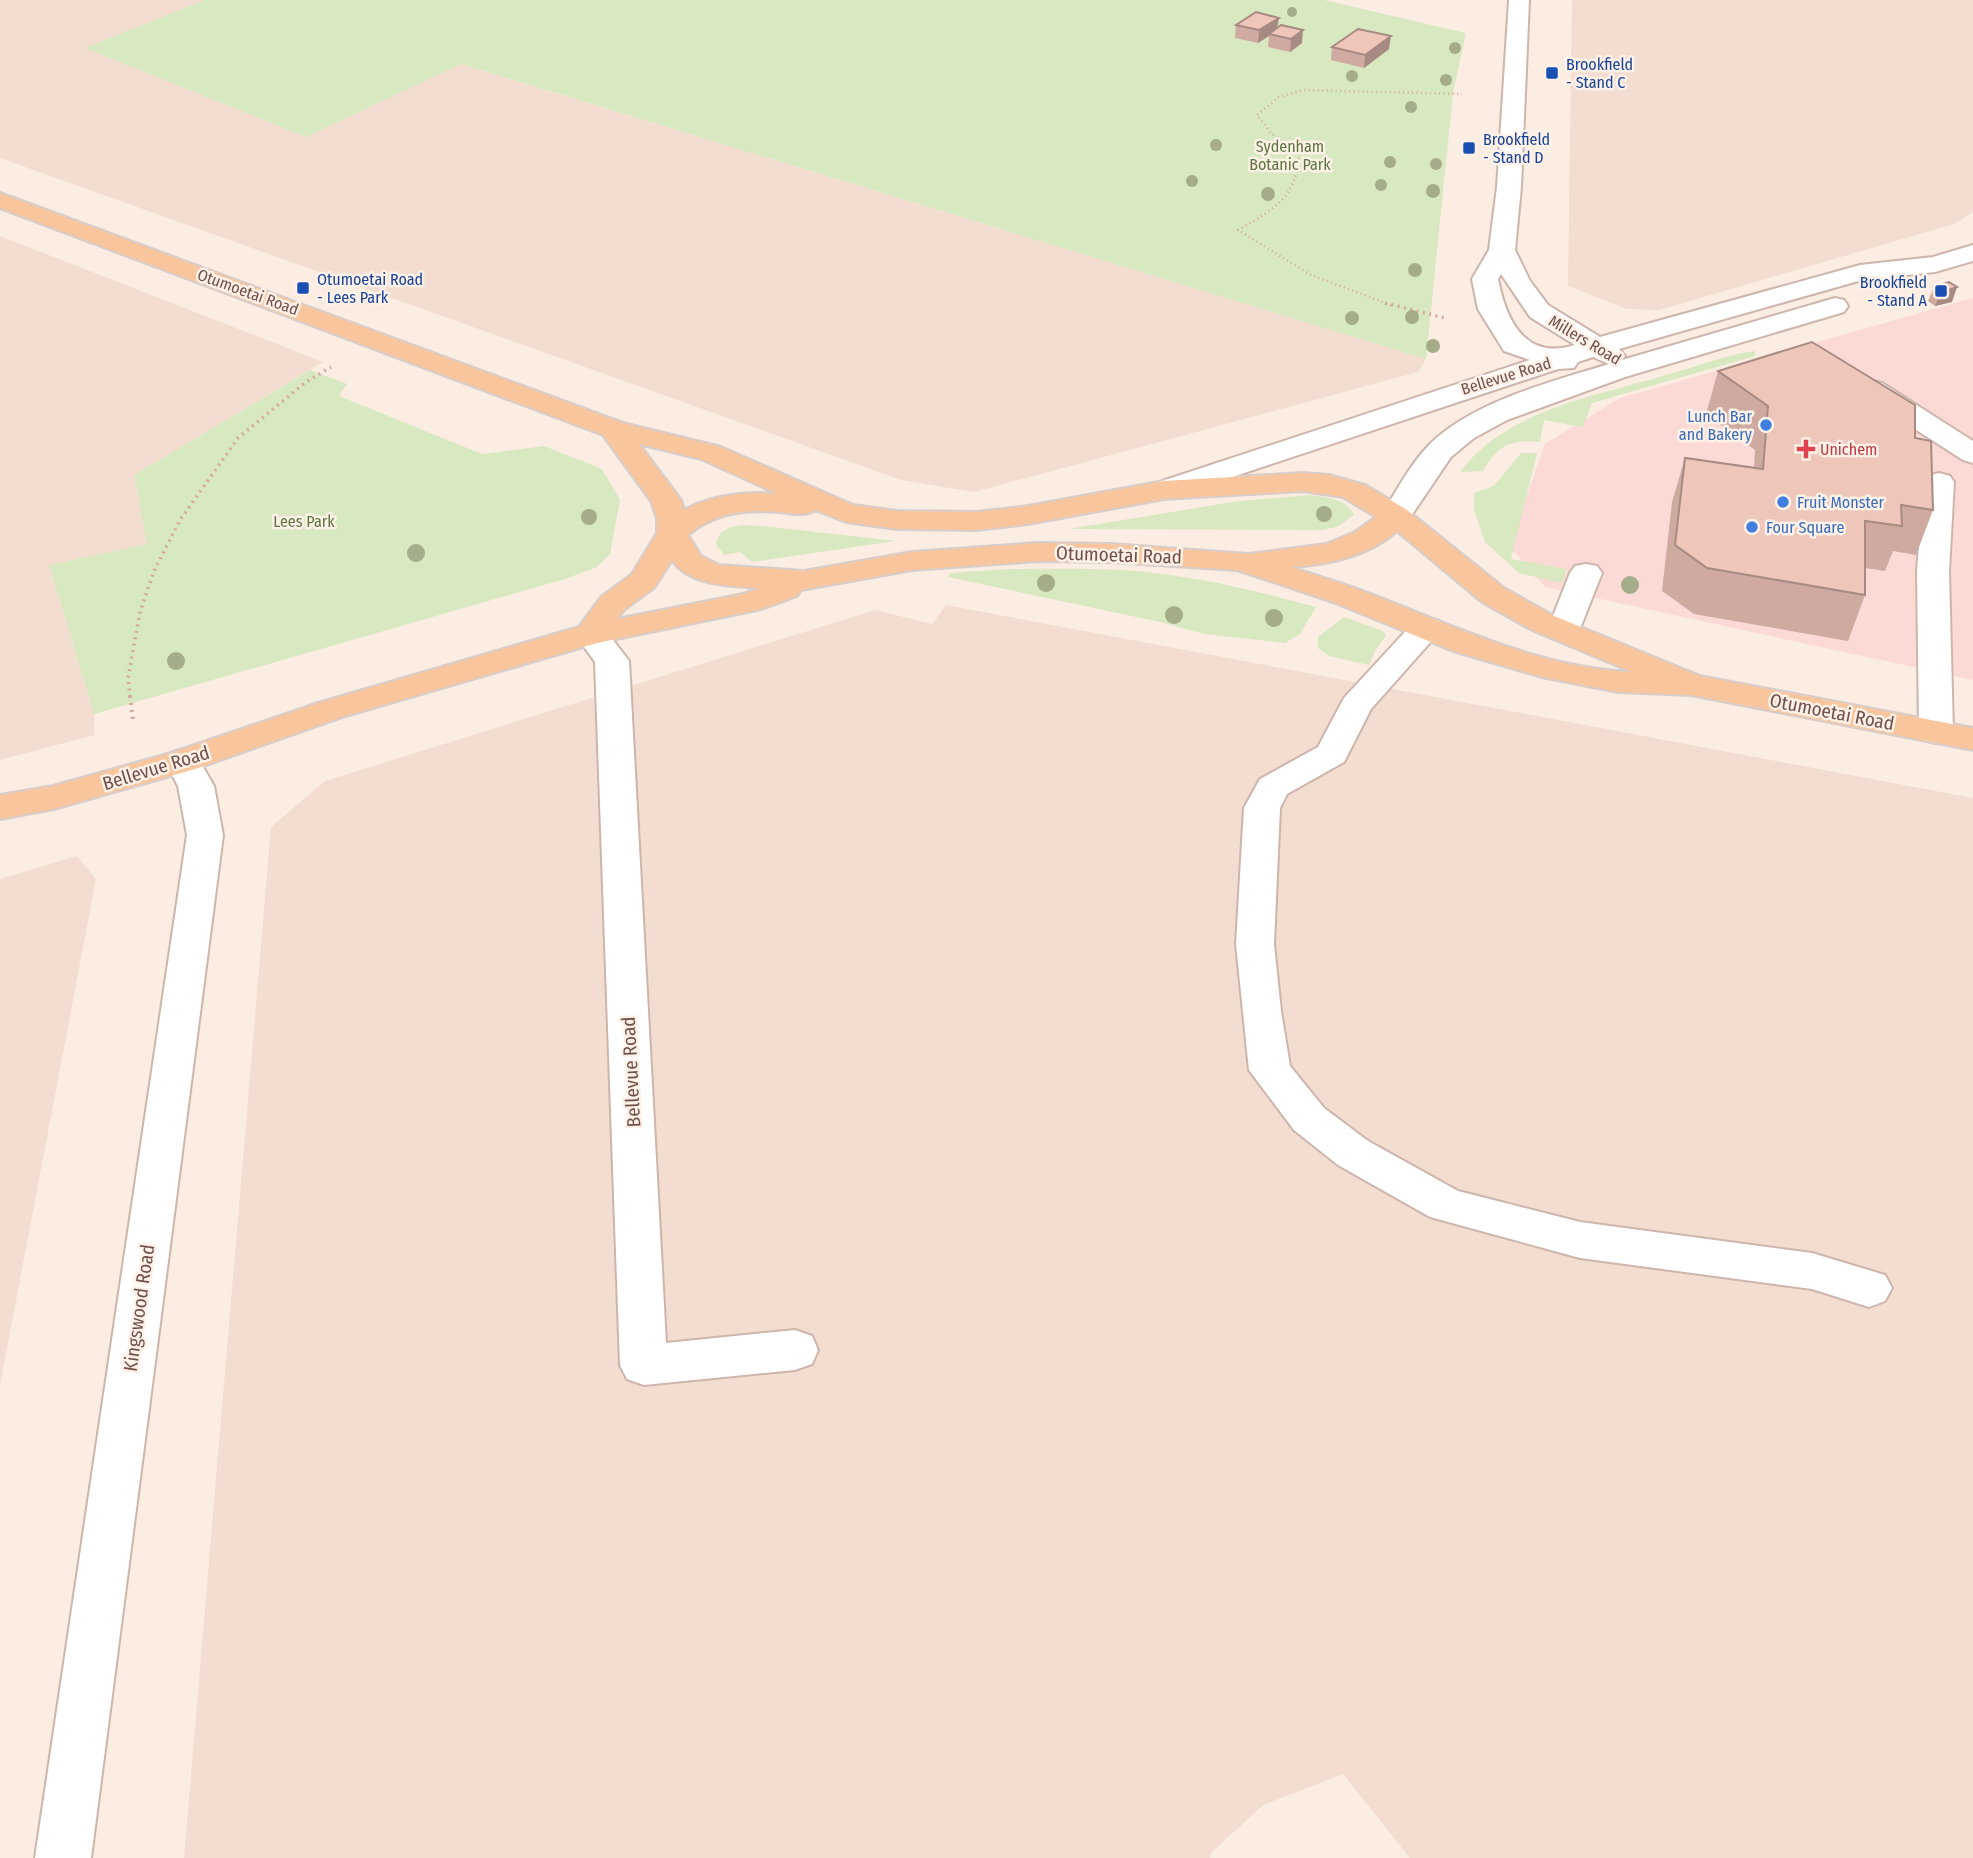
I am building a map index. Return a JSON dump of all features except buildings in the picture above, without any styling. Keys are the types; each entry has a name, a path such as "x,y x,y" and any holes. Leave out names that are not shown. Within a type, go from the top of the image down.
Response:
{"main road":[{"name":"Otumoetai Road","path":"0,200 613,429 711,453 846,513 930,522 977,521 1028,515 1164,490 1303,482 1329,484 1354,491 1396,516 1493,595 1543,623 1691,685"},
{"name":"Otumoetai Road","path":"613,429 666,500 672,519 672,533 689,562 710,573 734,578 804,582 912,561 1025,552 1110,553 1240,561 1334,592 1465,644 1542,667 1618,682 1691,685 1973,740"},
{"path":"591,634 613,603 642,582 656,564 672,533 694,516 708,510 751,502 789,504 846,513"},
{"name":"Bellevue Road","path":"1240,561 1305,558 1340,550 1368,540 1396,516"},
{"name":"Bellevue Road","path":"0,807 54,797 183,761 330,710 591,634 751,602 804,582"}],"street":[{"path":"1495,379 1511,361 1514,345 1492,309 1485,279 1503,250 1519,0"},
{"name":"Millers Road","path":"1503,250 1518,282 1539,311 1628,366"},
{"name":"Bellevue Road","path":"1164,490 1596,347 1860,273 1935,264 1973,253"},
{"name":"Bellevue Road","path":"1396,516 1430,463 1449,443 1505,411 1542,395 1628,366 1765,328 1884,290 1935,264"},
{"path":"1765,328 1793,343"},
{"name":"Millers Road","path":"1514,345 1556,361 1598,369 1628,366"},
{"path":"1886,368 1854,378 1973,454"},
{"path":"1936,732 1933,571 1939,482"},
{"path":"1563,631 1586,573"},
{"path":"1427,628 1356,705 1332,754 1273,787 1262,808 1255,944 1270,1070 1309,1119 1353,1153 1447,1205 1580,1240 1812,1271 1870,1289"},
{"name":"Bellevue Road","path":"591,634 612,661 644,1365 795,1350"},
{"name":"Kingswood Road","path":"63,1858 205,835 196,786 183,761"}],"path":[{"path":"1451,319 1416,312 1320,281 1272,256 1238,230 1281,204 1300,173 1299,154 1271,133 1257,115 1279,97 1304,90 1462,94"},
{"path":"132,720 128,677 140,612 154,571 180,520 238,438 306,383 341,361"}],"shaded area":[{"path":"0,0 205,0 86,48 306,137 460,64 1426,359 1418,372 974,492 901,480 0,158"},
{"path":"1572,0 1973,0 1973,212 1954,224 1659,310 1627,309 1568,286"},
{"path":"0,236 323,362 134,475 148,544 49,565 94,714 94,735 0,760"},
{"path":"1973,298 1973,680 1545,587 1509,546 1545,444 1620,398"},
{"path":"946,605 1973,798 1973,1858 1410,1858 1343,1774 1263,1805 1212,1852 1210,1858 184,1858 271,827 325,781 875,610 932,624"},
{"path":"77,856 96,879 0,1385 0,879"}],"green space":[{"name":"Sydenham Botanic Park","path":"205,0 1324,0 1466,33 1453,93 1426,359 461,64 306,137 85,48"},
{"path":"1755,351 1755,356 1592,403 1583,427 1544,420 1540,442 1512,443 1499,450 1483,471 1460,472 1479,451 1502,434 1554,408 1721,358"},
{"name":"Lees Park","path":"310,370 347,384 339,396 482,454 544,446 602,469 620,500 610,554 597,567 565,579 94,714 49,565 147,544 134,475"},
{"path":"1521,453 1537,453 1511,559 1566,569 1563,583 1519,573 1485,542 1474,510 1474,493 1494,486"},
{"path":"1311,495 1341,502 1351,509 1354,515 1337,527 1322,530 1068,529 1239,501"},
{"path":"744,525 896,541 752,562 740,552 724,555 716,544 722,532"},
{"path":"1009,569 1108,569 1147,572 1196,579 1316,607 1300,634 1285,643 1204,634 1160,622 948,577 950,573"},
{"path":"1344,617 1383,631 1386,635 1369,665 1329,656 1318,648 1318,637"}],"place":[{"name":"Brookfield - Stand C","path":"1552,73"},
{"name":"Brookfield - Stand D","path":"1469,148"},
{"name":"Otumoetai Road - Lees Park","path":"303,288"},
{"name":"Brookfield - Stand A","path":"1941,291"},
{"name":"Lunch Bar and Bakery","path":"1766,425"},
{"name":"Unichem","path":"1806,449"},
{"name":"Fruit Monster","path":"1783,502"},
{"name":"Four Square","path":"1752,527"}]}
